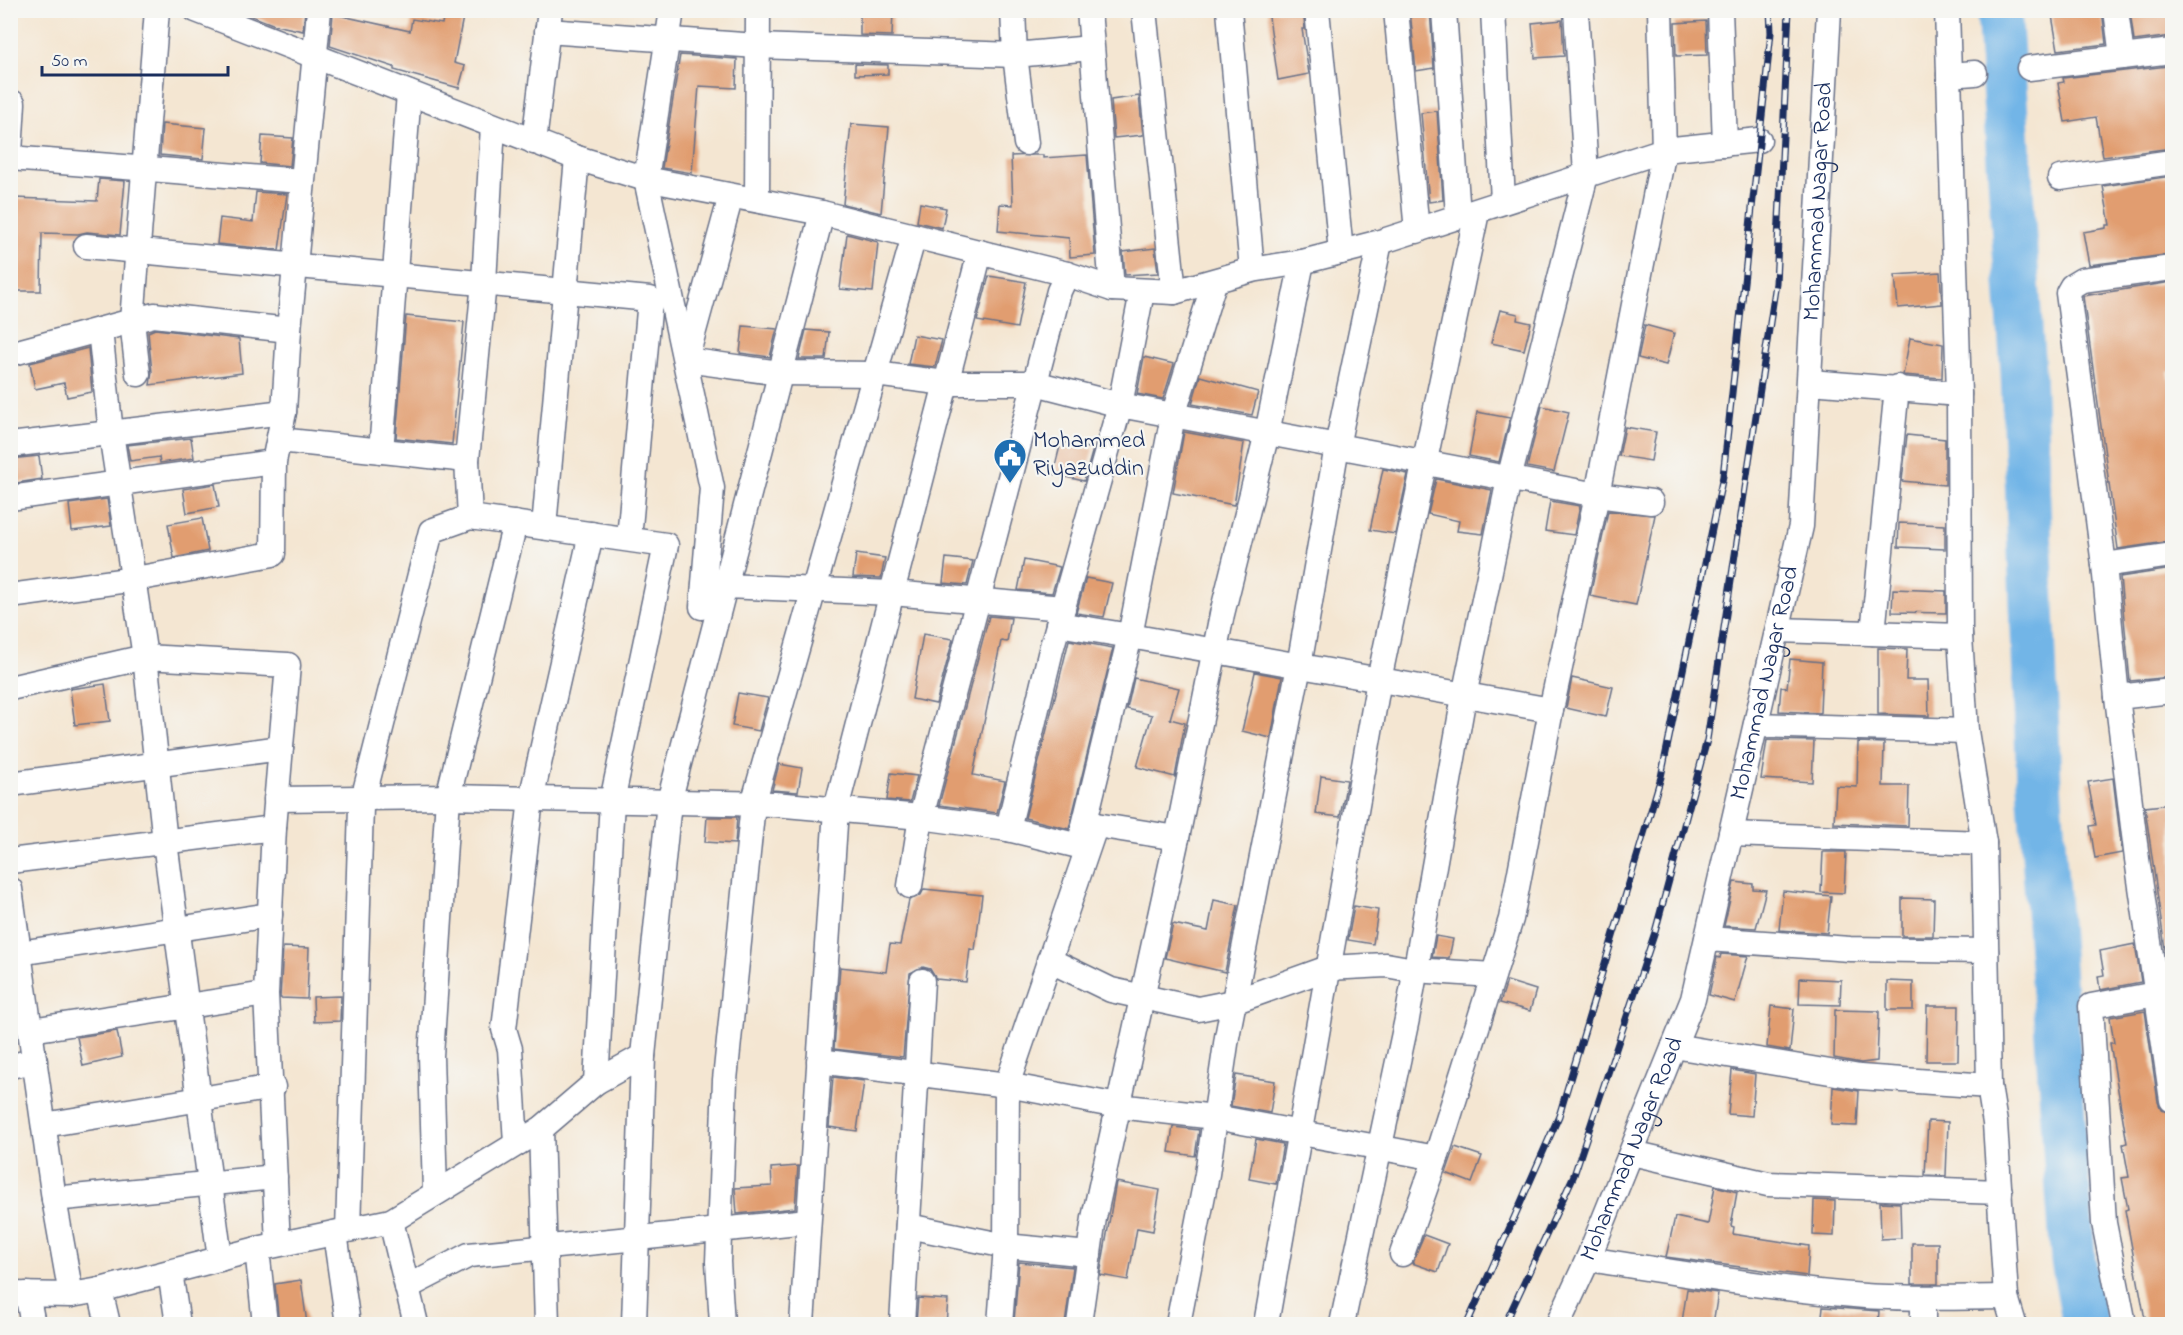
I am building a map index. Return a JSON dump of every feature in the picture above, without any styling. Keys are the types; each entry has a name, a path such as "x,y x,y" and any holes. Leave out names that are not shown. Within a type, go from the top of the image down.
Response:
{"street":[{"path":"138,374 132,321 142,170 157,10"},
{"path":"196,10 534,142 646,179 822,213 1067,274 1112,289 1142,292 1174,292 1214,283 1252,270 1302,262 1380,242 1664,150 1759,141"},
{"path":"10,596 135,579 273,554 276,451 284,412 289,330 319,10"},
{"path":"672,10 646,179 712,488 702,607"},
{"path":"757,200 758,10"},
{"path":"1013,10 1015,55 1026,143"},
{"path":"1089,10 1112,289"},
{"path":"1144,10 1174,292"},
{"path":"1229,10 1252,270"},
{"path":"1317,10 1341,252"},
{"path":"1396,10 1417,231"},
{"path":"1266,1324 1379,680 1425,463 1468,214 1444,10"},
{"path":"1493,10 1503,201"},
{"path":"1342,1324 1407,1018 1464,696 1509,479 1586,175 1576,10"},
{"path":"1402,1254 1436,1158 1511,919 1664,150 1660,10"},
{"path":"1720,10 1725,144"},
{"name":"Mohammad Nagar Road","path":"1558,1324 1588,1259 1693,999 1801,526 1829,10"},
{"path":"1947,10 1959,394 1960,636 1966,731 1984,843 1989,1086 2000,1191 2006,1297 2014,1324"},
{"path":"2116,10 2122,57"},
{"path":"534,142 548,21 667,40 757,46 1015,55 1091,48"},
{"path":"2030,68 2122,57 2172,56"},
{"path":"1949,75 1975,73"},
{"path":"381,451 393,274 409,93"},
{"path":"10,153 13,103"},
{"path":"470,517 466,460 484,282 494,126"},
{"path":"10,158 302,181"},
{"path":"544,528 567,291 577,158"},
{"path":"2060,178 2172,162"},
{"path":"686,360 731,196"},
{"path":"634,1324 643,1056 669,802 822,213"},
{"path":"722,1324 720,1229 725,1080 753,804 914,236"},
{"path":"1178,1324 1233,1002 1299,666 1337,446 1380,242"},
{"path":"86,246 650,299 629,539"},
{"path":"801,1324 836,809 980,252"},
{"path":"1079,1324 1089,1254 1118,1106 1177,838 1215,651 1267,433 1302,262"},
{"path":"2172,268 2082,280 2072,286 2067,301 2104,565 2117,698 2165,992 2172,1100"},
{"path":"910,886 921,817 1059,291 1067,274"},
{"path":"1079,846 1130,636 1173,416 1214,283"},
{"path":"1008,829 1060,616 1120,405 1142,292"},
{"path":"10,354 154,315 289,330"},
{"path":"100,330 111,433 135,579 165,842 220,1259"},
{"path":"686,360 780,373 875,374 946,383 1035,382 1120,405 1173,416 1597,495 1652,502"},
{"path":"1810,382 1897,387 1959,394"},
{"path":"1873,633 1897,387"},
{"path":"10,445 284,412"},
{"path":"10,498 120,483 276,451 381,451 466,460"},
{"path":"348,1324 341,1231 360,819 363,798 430,531 470,517 666,545 612,801 596,1082"},
{"path":"435,1192 431,1056 448,797 514,523"},
{"path":"516,1143 510,1048 504,1029 531,799 591,534"},
{"path":"2104,565 2172,555"},
{"path":"725,586 977,599 1060,616 1130,636 1551,710"},
{"path":"1778,630 1960,636"},
{"path":"10,688 145,657 288,665 274,828 266,994 273,1087 275,1177 267,1246 265,1324"},
{"path":"2117,698 2172,691"},
{"path":"1756,725 1966,731"},
{"path":"10,784 281,748"},
{"path":"276,800 448,797 753,804 921,817 1008,829 1079,846"},
{"path":"1079,846 1096,825"},
{"path":"1096,825 1177,838"},
{"path":"1000,1324 1006,1246 1007,1085 1096,825"},
{"path":"10,861 274,828"},
{"path":"1731,834 1984,843"},
{"path":"10,889 54,1199 71,1295"},
{"path":"20,953 270,915"},
{"path":"1707,939 1850,948 1986,951"},
{"path":"1049,960 1111,990 1198,1010 1233,1002 1328,968 1386,965 1414,970 1493,975"},
{"path":"902,1324 922,981"},
{"path":"2124,1324 2104,1222 2091,1006 2165,992"},
{"path":"31,1030 266,994"},
{"path":"1674,1046 1860,1077 1989,1086"},
{"path":"33,1324 19,1294 71,1295 100,1290 267,1246 391,1221 435,1192 542,1129 596,1082 643,1056"},
{"path":"10,1066 35,1061"},
{"path":"819,1061 1007,1085 1118,1106 1215,1117 1436,1158"},
{"path":"44,1125 273,1087"},
{"path":"542,1129 547,1324"},
{"path":"1632,1153 1768,1184 2000,1191"},
{"path":"54,1199 275,1177"},
{"path":"391,1221 416,1324"},
{"path":"407,1287 469,1256 545,1246 636,1240 808,1221"},
{"path":"908,1226 1006,1246 1089,1254"},
{"path":"1588,1259 1863,1296 1923,1299 2006,1297"},
{"path":"170,1272 178,1324"},
{"path":"100,1290 108,1324"},
{"path":"1923,1299 1923,1324"}],"building":[{"path":"250,10 305,10 303,31 275,25 249,15"},
{"path":"860,10 893,10 892,36 860,35"},
{"path":"1268,10 1303,10 1305,29 1302,29 1309,74 1278,80"},
{"path":"1410,10 1430,10 1434,68 1416,71"},
{"path":"2051,10 2102,10 2106,44 2058,50"},
{"path":"2130,10 2172,10 2172,36 2134,41"},
{"path":"444,13 463,17 454,63 465,66 459,88 394,70 394,67 330,46 333,14 410,31 412,19 442,24"},
{"path":"1562,20 1564,56 1535,58 1532,23"},
{"path":"1706,21 1707,55 1676,56 1675,23"},
{"path":"680,55 737,59 736,88 699,86 692,173 662,168"},
{"path":"855,64 888,65 888,74 855,75"},
{"path":"2168,66 2172,93 2172,148 2103,157 2096,117 2065,122 2058,83 2064,82 2063,78"},
{"path":"1139,96 1143,135 1114,138 1111,100"},
{"path":"1437,111 1443,200 1429,202 1421,113"},
{"path":"162,124 206,128 203,159 160,155"},
{"path":"851,124 889,127 881,213 843,204"},
{"path":"262,136 293,138 290,166 260,163"},
{"path":"1043,155 1043,158 1087,155 1095,255 1070,257 1069,238 998,231 1000,204 1013,205 1011,156"},
{"path":"2172,176 2172,254 2089,265 2083,232 2106,228 2106,225 2110,225 2103,186"},
{"path":"99,179 125,181 120,235 87,232 42,233 41,291 16,291 14,198 97,201"},
{"path":"256,192 287,194 279,250 217,244 220,218 253,222"},
{"path":"920,203 946,208 942,228 917,222"},
{"path":"847,234 878,242 873,292 840,289"},
{"path":"1155,248 1158,273 1125,275 1123,252"},
{"path":"1940,272 1942,304 1898,308 1895,275"},
{"path":"989,276 1026,282 1017,328 977,321"},
{"path":"2172,282 2172,370 2168,371 2172,392 2172,541 2118,549 2083,296"},
{"path":"1500,310 1518,314 1517,320 1531,323 1524,350 1491,343"},
{"path":"406,316 464,322 452,444 396,438"},
{"path":"1645,325 1674,333 1666,365 1638,358"},
{"path":"743,326 777,329 770,357 740,353"},
{"path":"155,329 239,339 242,373 150,385 152,372 148,332"},
{"path":"806,330 829,332 826,359 799,359"},
{"path":"914,335 942,340 935,367 908,364"},
{"path":"1910,338 1943,344 1942,378 1903,375"},
{"path":"88,348 92,392 67,397 64,383 35,389 30,363"},
{"path":"1144,357 1174,364 1163,399 1137,394"},
{"path":"1200,376 1258,392 1252,415 1192,404"},
{"path":"1542,406 1569,412 1554,472 1527,467"},
{"path":"1477,412 1510,418 1499,462 1469,456"},
{"path":"1625,427 1656,432 1651,461 1619,456"},
{"path":"1184,432 1244,443 1234,505 1173,493"},
{"path":"1907,435 1945,439 1945,485 1902,481"},
{"path":"191,438 194,458 160,463 159,457 130,461 127,445"},
{"path":"1061,442 1093,449 1084,481 1053,474"},
{"path":"39,456 42,479 10,484 10,459"},
{"path":"1383,469 1408,474 1395,534 1370,530"},
{"path":"1436,479 1492,490 1483,534 1457,531 1459,521 1428,514"},
{"path":"215,484 219,507 187,513 183,489"},
{"path":"107,499 111,526 72,531 69,504"},
{"path":"1550,501 1580,506 1574,535 1545,531"},
{"path":"1608,511 1655,515 1636,605 1590,596"},
{"path":"202,518 208,551 174,558 168,524"},
{"path":"1899,523 1945,525 1945,549 1898,547"},
{"path":"856,554 885,558 881,578 853,577"},
{"path":"946,558 973,561 967,585 943,583"},
{"path":"1024,560 1060,567 1052,593 1018,590"},
{"path":"2172,569 2172,677 2130,681 2120,577"},
{"path":"1086,578 1112,583 1104,617 1076,613"},
{"path":"1893,589 1946,591 1946,613 1892,612"},
{"path":"989,616 1011,618 1007,642 1001,641 973,775 1005,781 997,813 939,805"},
{"path":"923,634 953,639 936,704 912,699"},
{"path":"1069,640 1113,648 1069,829 1025,818"},
{"path":"1878,648 1907,649 1906,680 1928,680 1929,716 1878,714"},
{"path":"1790,659 1822,662 1820,713 1779,711 1781,687 1787,688"},
{"path":"1255,672 1282,677 1271,738 1242,731"},
{"path":"1134,678 1179,688 1170,719 1185,723 1175,777 1137,767 1152,715 1127,709"},
{"path":"1572,678 1613,687 1606,717 1566,708"},
{"path":"105,684 110,721 75,725 70,689"},
{"path":"738,693 768,698 759,731 732,726"},
{"path":"1767,740 1814,741 1812,782 1761,779"},
{"path":"1858,742 1884,743 1883,786 1909,786 1908,826 1834,823 1836,786 1857,787"},
{"path":"779,764 802,768 798,792 772,790"},
{"path":"891,773 917,776 910,802 887,800"},
{"path":"1321,776 1347,780 1340,817 1316,814"},
{"path":"2113,778 2122,853 2095,858 2090,826 2096,825 2088,782"},
{"path":"2172,804 2172,977 2169,977 2145,807"},
{"path":"707,817 737,817 735,844 705,842"},
{"path":"1823,852 1846,852 1844,893 1821,892"},
{"path":"1734,882 1753,884 1753,889 1766,890 1756,928 1724,926"},
{"path":"924,889 982,895 975,950 970,949 966,982 936,979 930,969 923,967 910,973 903,1057 834,1049 840,967 886,972 890,944 900,945 909,900 921,895"},
{"path":"1783,891 1831,896 1827,933 1779,930"},
{"path":"1902,898 1934,899 1933,936 1902,936"},
{"path":"1214,900 1238,905 1225,972 1165,958 1173,924 1208,931"},
{"path":"1354,906 1378,910 1373,944 1348,940"},
{"path":"1436,936 1453,939 1449,958 1432,957"},
{"path":"2135,944 2141,982 2100,990 2098,976 2104,975 2100,951"},
{"path":"283,947 309,948 307,999 280,998"},
{"path":"1721,954 1748,956 1735,1002 1709,995 1717,957 1720,958"},
{"path":"1800,978 1841,980 1840,1005 1799,1004"},
{"path":"1507,981 1536,990 1530,1011 1500,1003"},
{"path":"1887,981 1913,982 1913,1010 1887,1010"},
{"path":"341,996 340,1021 314,1022 313,997"},
{"path":"1771,1006 1794,1009 1790,1051 1767,1047"},
{"path":"1927,1006 1959,1006 1958,1061 1926,1061"},
{"path":"1835,1010 1879,1011 1877,1061 1861,1063 1834,1058"},
{"path":"2145,1011 2158,1102 2161,1109 2172,1114 2172,1324 2148,1324 2144,1314 2125,1210 2128,1209 2122,1178 2129,1177 2123,1144 2127,1143 2110,1043 2114,1043 2110,1017"},
{"path":"117,1031 122,1057 83,1066 77,1037"},
{"path":"1732,1070 1755,1074 1752,1116 1728,1114"},
{"path":"1236,1075 1275,1081 1270,1113 1231,1106"},
{"path":"833,1077 864,1081 857,1131 829,1127"},
{"path":"1833,1087 1859,1091 1857,1126 1831,1125"},
{"path":"1928,1121 1948,1122 1946,1176 1925,1175"},
{"path":"1173,1127 1199,1130 1195,1156 1169,1152"},
{"path":"1256,1139 1283,1144 1276,1184 1249,1179"},
{"path":"1455,1147 1482,1156 1472,1183 1446,1173"},
{"path":"798,1166 795,1208 737,1214 735,1188 772,1186 771,1168"},
{"path":"1116,1182 1160,1190 1153,1231 1137,1228 1128,1280 1100,1275"},
{"path":"1715,1186 1737,1192 1731,1226 1734,1227 1733,1234 1809,1246 1807,1276 1666,1257 1675,1217 1708,1224"},
{"path":"1814,1200 1835,1201 1834,1236 1813,1235"},
{"path":"1880,1202 1900,1203 1901,1238 1881,1239"},
{"path":"1424,1235 1448,1244 1438,1272 1412,1263"},
{"path":"1912,1243 1938,1243 1938,1284 1912,1284"},
{"path":"1019,1262 1073,1267 1065,1324 1014,1322"},
{"path":"301,1280 307,1324 279,1324 275,1284"},
{"path":"1687,1289 1718,1293 1713,1324 1682,1322"},
{"path":"918,1298 948,1300 946,1324 916,1324"},
{"path":"1823,1307 1879,1311 1878,1324 1821,1324"}],"waterway":[{"path":"1999,10 2023,372 2039,784 2073,1260 2085,1324"}],"railway":[{"path":"1467,1324 1559,1116 1661,777 1723,476 1771,33 1770,10"},
{"path":"1505,1324 1574,1175 1655,932 1707,740 1776,283 1789,10"}],"place":[{"name":"Mohammed Riyazuddin","path":"1010,484"}]}
